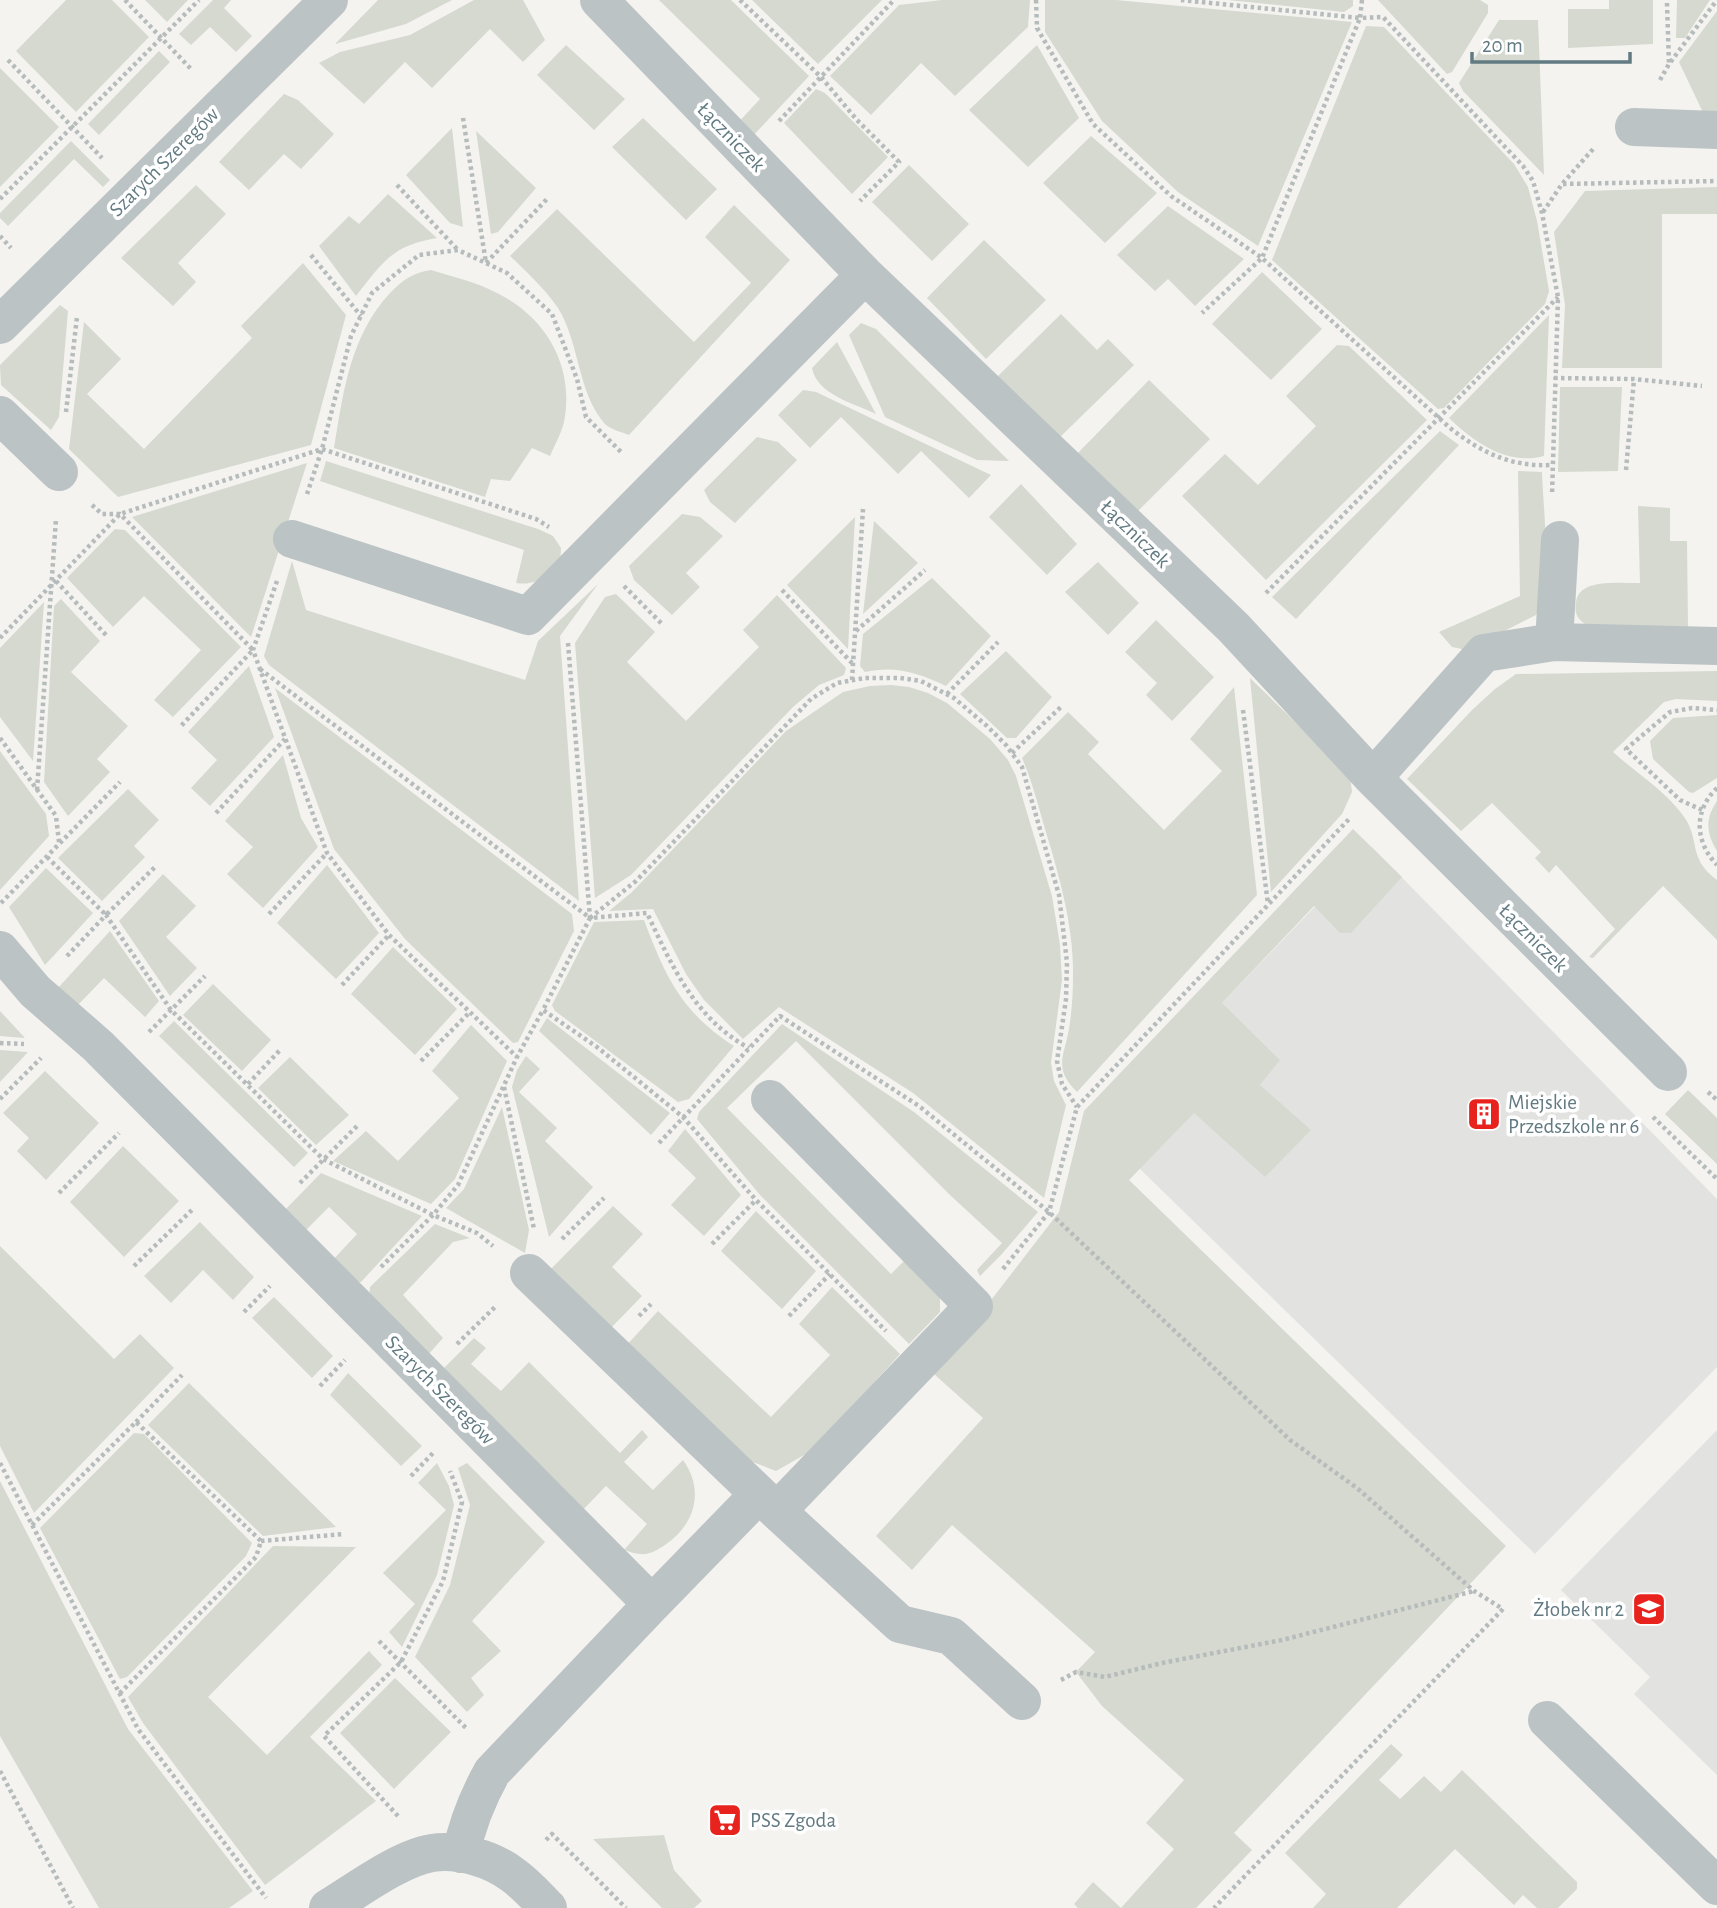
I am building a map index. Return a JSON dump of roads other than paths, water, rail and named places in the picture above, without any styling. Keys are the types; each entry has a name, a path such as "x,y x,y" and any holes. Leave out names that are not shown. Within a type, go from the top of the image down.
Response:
{"street":[{"name":"Szarych Szeregów","path":"0,325 328,0"},
{"name":"Łączniczek","path":"599,0 865,275 1233,627 1373,778 1668,1072"},
{"path":"1634,127 1717,130"},
{"path":"292,539 528,616 865,275"},
{"path":"0,415 59,472"},
{"path":"1554,642 1560,540"},
{"path":"1373,778 1484,653 1554,642 1717,646"},
{"name":"Szarych Szeregów","path":"0,950 35,990 98,1046 652,1604"},
{"path":"447,1854 467,1827 477,1798 500,1762 652,1604 918,1364 974,1306 770,1099"},
{"path":"535,1267 768,1502 901,1623 951,1636 1022,1700"},
{"path":"1547,1720 1717,1886"},
{"path":"328,1908 395,1867 447,1854 487,1860 513,1875 548,1908"}],"place":[{"name":"Miejskie Przedszkole nr 6","path":"1484,1114"},
{"name":"Żłobek nr 2","path":"1649,1609"},
{"name":"PSS Zgoda","path":"725,1820"}]}
